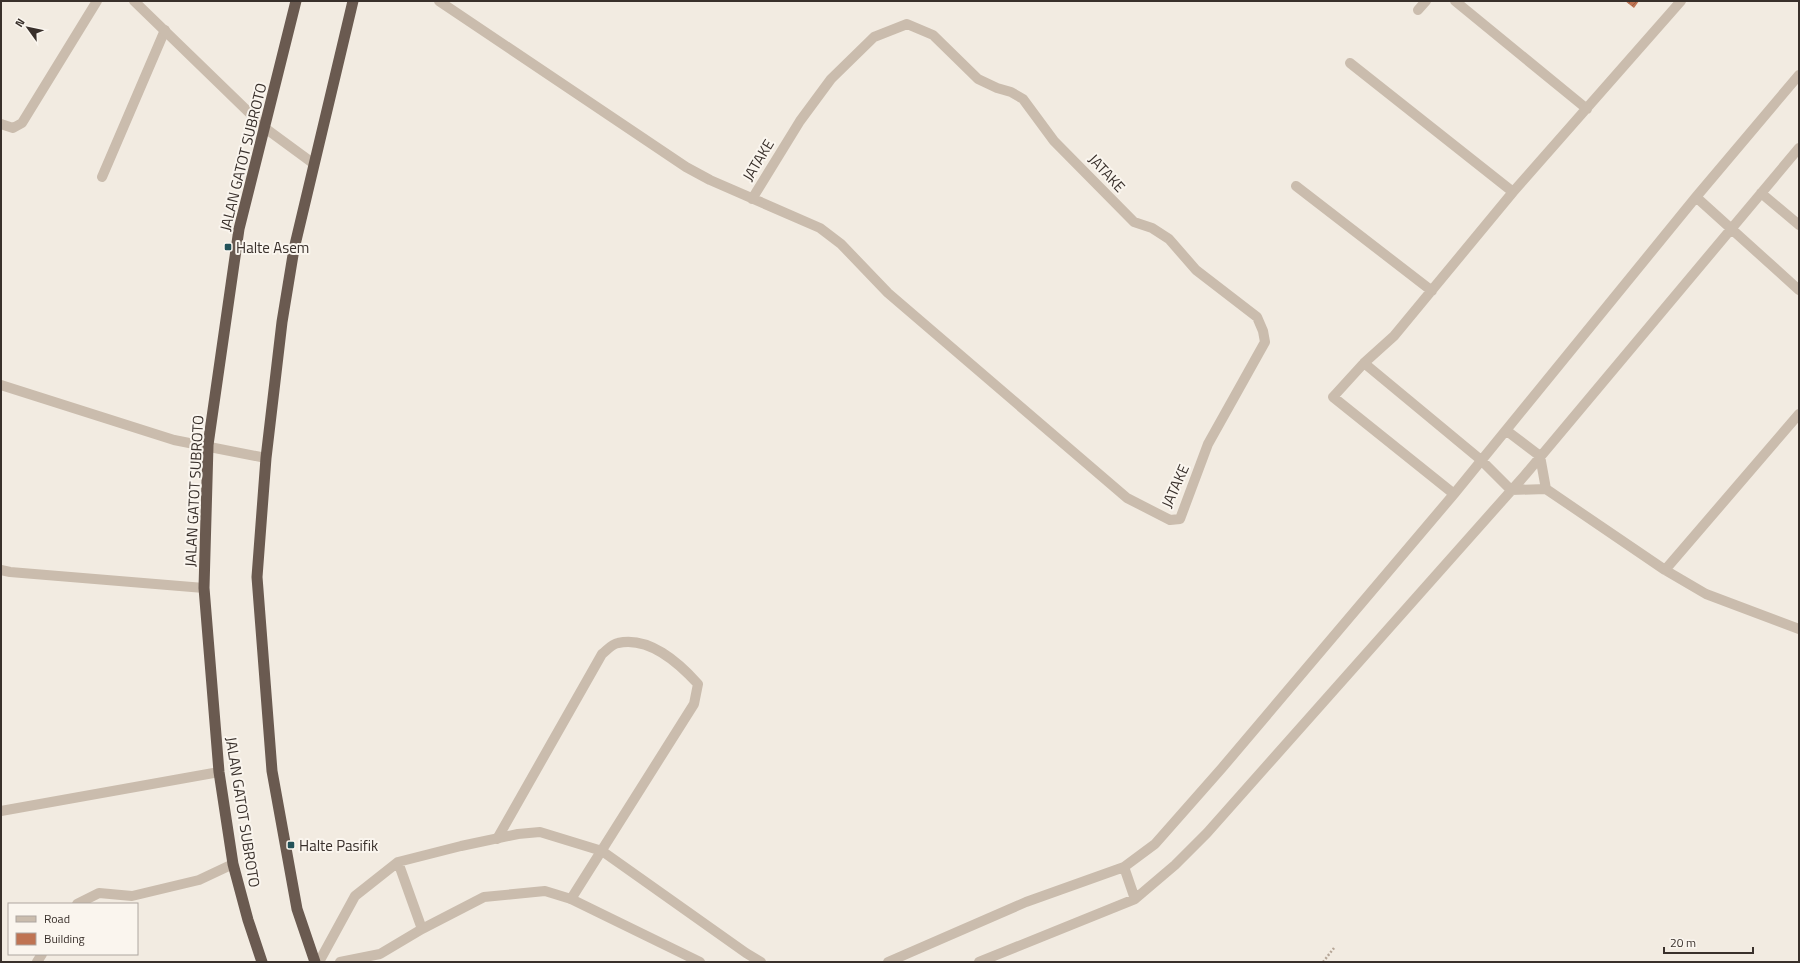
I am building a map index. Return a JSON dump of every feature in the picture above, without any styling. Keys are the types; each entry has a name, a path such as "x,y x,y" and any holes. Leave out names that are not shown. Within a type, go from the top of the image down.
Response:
{"highway":[{"name":"JALAN GATOT SUBROTO","path":"262,962 248,920 233,864 218,772 204,588 208,445 240,229 296,1"},
{"path":"315,962 296,909 272,771 257,577 266,458 282,322 294,248 353,1"}],"street":[{"path":"1,124 13,128 22,123 97,1"},
{"path":"134,1 265,128 314,164"},
{"path":"439,1 686,167 710,180 752,199"},
{"path":"1418,10 1426,1"},
{"path":"1455,1 1587,109"},
{"path":"1454,494 1333,397 1364,363 1394,336 1512,192 1681,1"},
{"name":"JATAKE","path":"907,24 933,35 978,79 1011,92 1023,99 1054,141 1134,222 1152,228 1169,239 1196,270 1257,317 1263,331 1265,342 1208,444 1180,519 1170,520 1127,498 888,293 841,244 820,228 752,199 800,121 831,79 874,37 907,24"},
{"path":"102,177 165,30"},
{"path":"1350,63 1512,192"},
{"path":"888,962 1026,902 1124,867 1155,844 1222,768 1507,431 1696,197 1799,75"},
{"path":"979,962 1135,899 1175,865 1207,833 1511,490 1799,148"},
{"path":"1296,186 1432,291"},
{"path":"1761,192 1799,225"},
{"path":"1696,197 1799,290"},
{"path":"1364,363 1481,460 1511,490 1546,489 1665,570 1706,594 1799,629"},
{"path":"1,385 174,440 208,445 266,458"},
{"path":"1665,570 1799,414"},
{"path":"1507,431 1540,456 1546,489"},
{"path":"1,570 204,588"},
{"path":"497,839 602,654 616,643 638,641 671,659 698,684 694,704 571,899"},
{"path":"1,811 218,772"},
{"path":"319,962 355,896 398,862 461,846 540,832 602,851 746,953 761,962"},
{"path":"398,862 422,929"},
{"path":"79,903 99,893 132,896 200,880 233,864"},
{"path":"1124,867 1135,899"},
{"path":"340,962 380,954 422,929 484,897 545,891 571,899 700,962"}],"path":[{"path":"1323,962 1334,948"}],"building":[{"path":"1625,1 1639,1 1634,8"}],"place":[{"name":"Halte Asem","path":"228,247"},
{"name":"Halte Pasifik","path":"291,845"}]}
